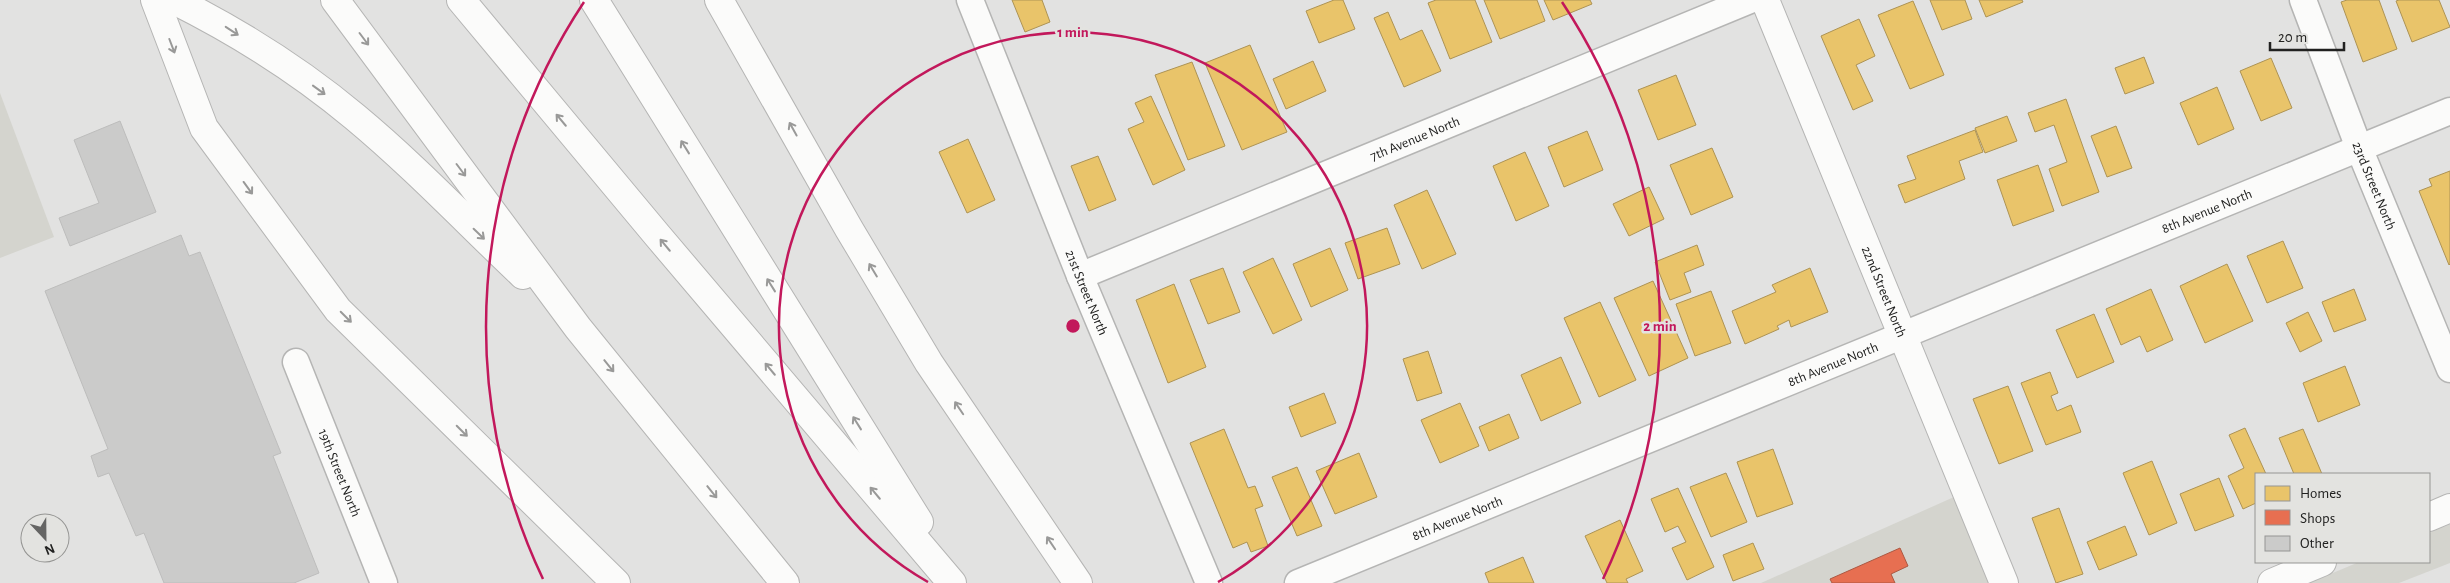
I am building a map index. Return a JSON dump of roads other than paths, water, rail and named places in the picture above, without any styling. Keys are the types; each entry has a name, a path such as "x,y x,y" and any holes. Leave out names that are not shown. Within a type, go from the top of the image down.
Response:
{"main road":[{"path":"155,0 204,128 338,310 616,583"},
{"path":"174,0 220,23 280,61 354,116 578,328"},
{"path":"335,0 578,328 785,583"},
{"path":"461,0 663,243 952,583"},
{"path":"594,0 956,583"},
{"path":"719,0 849,229 929,363 1078,583"},
{"name":"22nd Street North","path":"1765,0 2004,583"},
{"path":"2430,517 2450,508"},
{"path":"2272,583 2320,563"}],"street":[{"name":"21st Street North","path":"970,0 1080,276 1209,583"},
{"name":"7th Avenue North","path":"1080,276 1750,0"},
{"name":"23rd Street North","path":"2303,0 2359,148 2450,369"},
{"name":"8th Avenue North","path":"1298,583 2450,111"},
{"name":"19th Street North","path":"296,362 382,582"}]}
